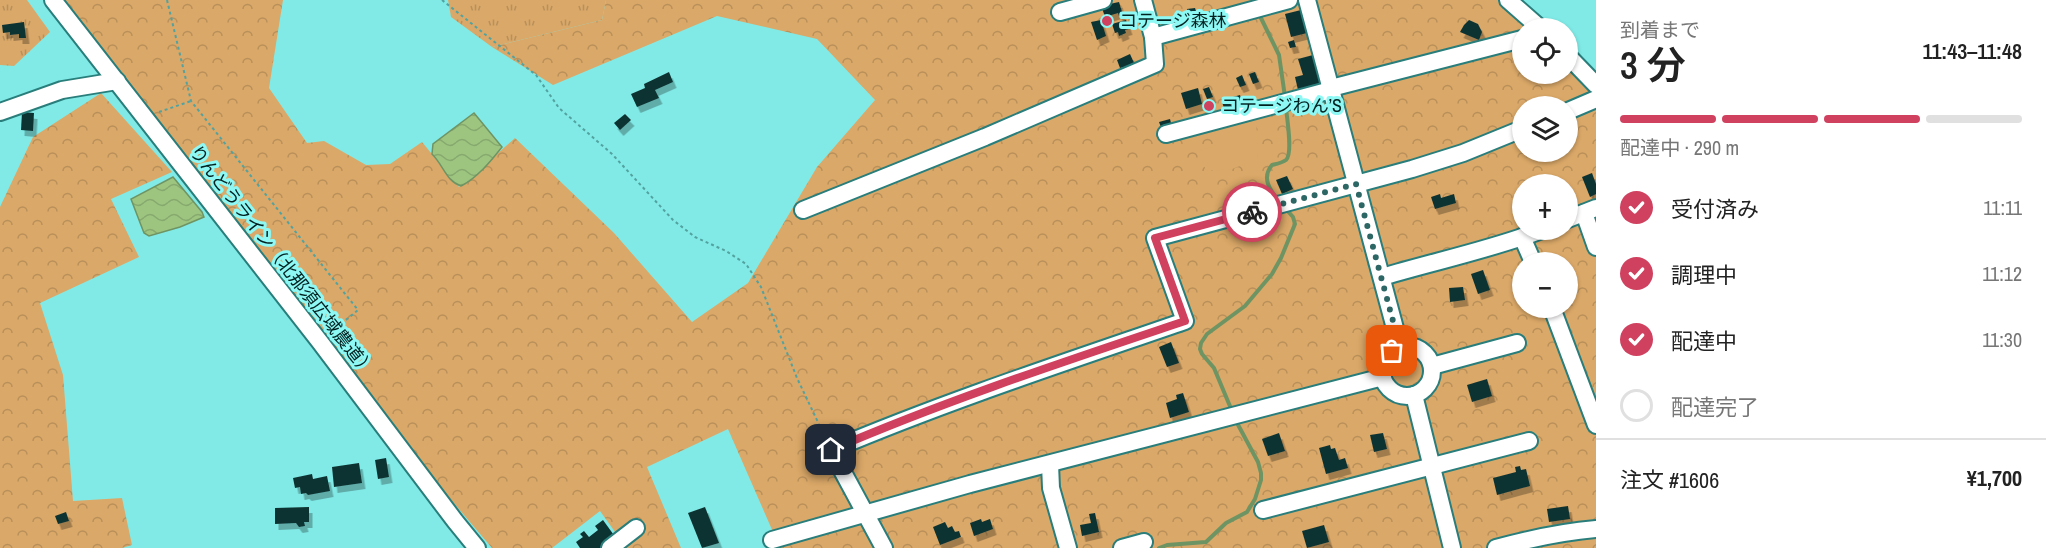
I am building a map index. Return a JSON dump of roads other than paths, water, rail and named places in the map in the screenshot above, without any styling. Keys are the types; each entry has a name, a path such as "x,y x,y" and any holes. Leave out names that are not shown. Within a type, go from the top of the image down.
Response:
{"street":[{"name":"りんどうライン（北那須広域農道）","path":"53,0 146,117 477,548"},
{"path":"1060,12 1103,0"},
{"path":"803,210 955,150 1155,64 1153,37 1143,0"},
{"path":"1153,37 1289,0"},
{"path":"1307,0 1400,347"},
{"path":"1508,0 1529,18"},
{"path":"1166,134 1512,42"},
{"path":"1578,66 1596,85"},
{"path":"0,112 62,90 117,81"},
{"path":"1578,107 1596,99"},
{"path":"884,548 831,450 987,389 1185,321 1155,238 1443,159 1512,133"},
{"path":"1590,210 1596,247"},
{"path":"1382,277 1474,253 1513,240"},
{"path":"1556,318 1596,425"},
{"path":"1432,366 1517,343"},
{"path":"1400,347 1416,348 1423,352 1432,366 1428,384 1414,395 1399,395 1392,391 1383,377 1383,363 1387,356 1400,347"},
{"path":"772,540 866,513 1383,377"},
{"path":"1414,395 1452,548"},
{"path":"1263,510 1529,441"},
{"path":"1050,464 1051,488 1068,548"},
{"path":"610,548 636,528"},
{"path":"1496,548 1530,538 1567,531 1596,529"},
{"path":"1122,548 1144,542"}],"water":[{"path":"474,113 502,147 478,174 461,186 448,177 432,154 433,144"},
{"path":"173,177 204,217 149,236 144,233 131,199"}],"waterway":[{"path":"1259,14 1279,55 1285,97"},
{"path":"1279,201 1268,184 1267,175 1272,165 1286,160 1288,156 1289,136 1286,108"},
{"path":"1232,411 1214,368 1202,354 1201,343 1207,334 1245,306 1272,274 1295,224 1293,217 1286,209"},
{"path":"1159,548 1167,545 1206,542 1226,523 1247,512 1255,499 1261,473 1258,462 1236,421"}],"place":[{"name":"コテージ森林","path":"1107,21"},
{"name":"コテージわん’S","path":"1209,106"}]}
